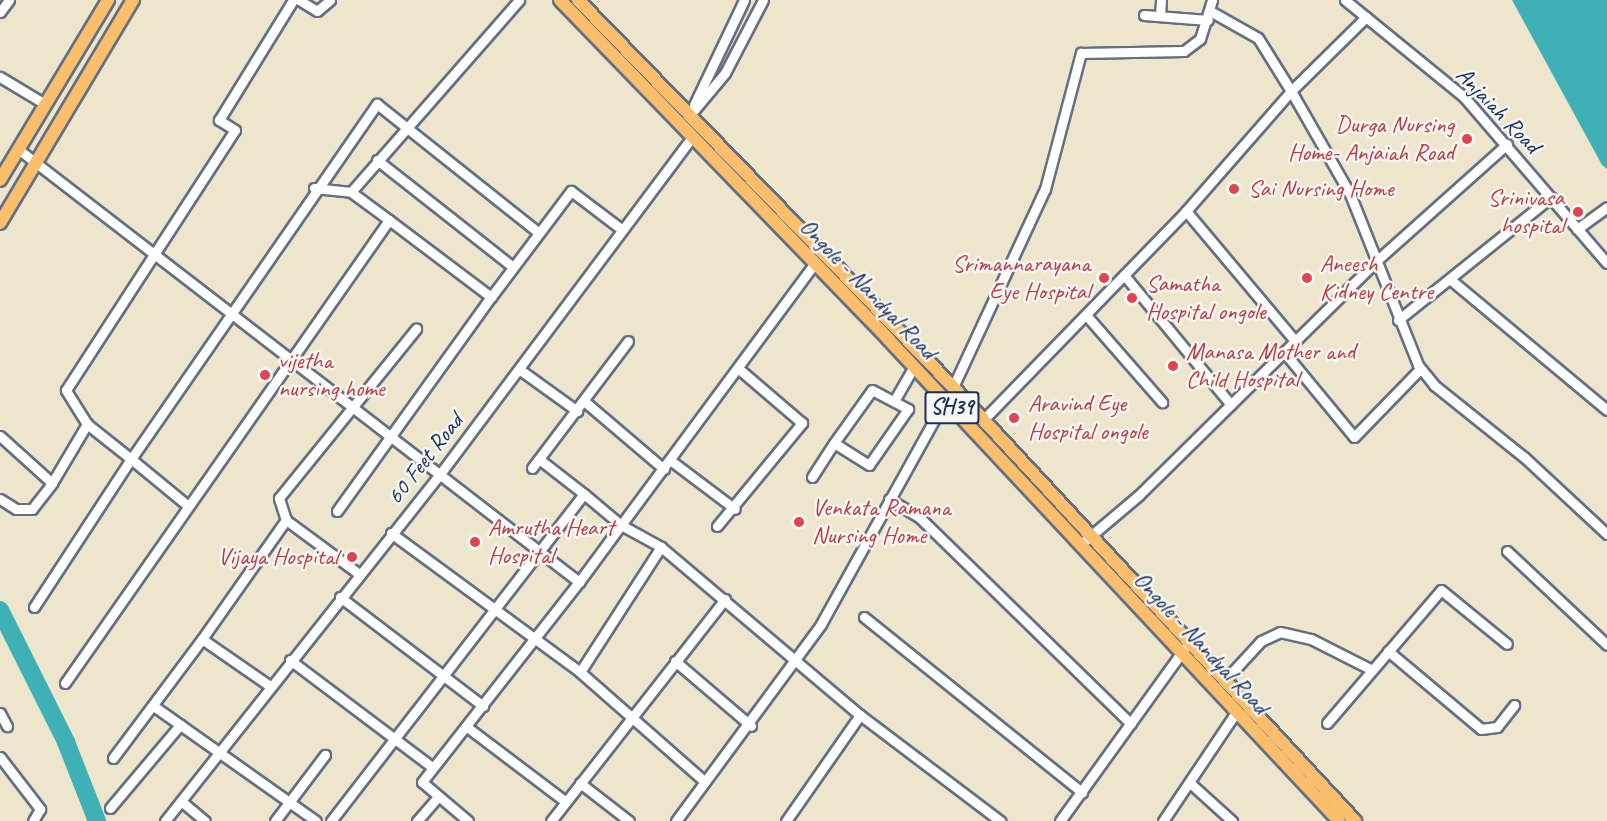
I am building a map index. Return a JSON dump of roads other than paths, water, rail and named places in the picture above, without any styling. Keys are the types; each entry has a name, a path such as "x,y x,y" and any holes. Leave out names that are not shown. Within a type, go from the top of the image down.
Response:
{"main road":[{"path":"0,180 108,0"},
{"path":"0,223 32,162 133,0"},
{"name":"Ongole - Nandyal Road","path":"560,0 685,120"},
{"name":"Ongole - Nandyal Road","path":"578,0 814,264 1081,544 1186,647 1225,680 1355,821"},
{"name":"Ongole - Nandyal Road","path":"696,132 953,387 1091,535 1237,711 1339,821"},
{"path":"888,339 898,330"}],"street":[{"path":"0,12 9,0"},
{"path":"187,505 87,424 66,390 235,130 219,120 293,0"},
{"path":"299,0 317,11 330,0"},
{"path":"351,192 405,125 519,0"},
{"path":"685,120 744,0"},
{"path":"685,120 737,54 763,0"},
{"path":"1160,15 1161,0"},
{"path":"953,387 1045,189 1081,53 1184,51 1200,39 1212,0"},
{"name":"Anjaiah Road","path":"1345,0 1450,84 1508,144 1607,263"},
{"path":"1144,15 1209,15 1258,38 1350,194 1398,320 1420,369 1607,534"},
{"path":"983,420 1186,211 1291,91 1366,17"},
{"path":"0,77 45,104"},
{"path":"34,607 228,312 314,188 377,104 540,233"},
{"name":"60 Feet Road","path":"165,821 358,573 440,474 620,228 696,132"},
{"path":"1081,544 1231,405 1375,262 1508,144"},
{"path":"18,149 579,582"},
{"path":"376,160 513,267"},
{"path":"314,188 351,192 491,297"},
{"path":"337,511 491,297 571,191 620,228"},
{"path":"1398,320 1451,280 1551,197"},
{"path":"1577,229 1607,207"},
{"path":"1186,211 1296,341"},
{"path":"65,683 187,505 389,220"},
{"path":"468,821 437,798 422,782 579,582 739,369 814,264"},
{"path":"1125,275 1231,405"},
{"path":"1451,280 1607,410"},
{"path":"1086,315 1162,402"},
{"path":"358,573 286,520 279,498 416,329"},
{"path":"532,468 585,401 628,341"},
{"path":"1284,352 1354,437 1361,435 1420,369"},
{"path":"894,401 914,367"},
{"path":"519,369 577,411"},
{"path":"717,526 735,509 802,423 739,369"},
{"path":"812,477 834,443 872,390 908,409 869,465 834,443"},
{"path":"676,821 704,781 751,726 798,660 945,400"},
{"path":"585,401 663,469"},
{"path":"0,499 16,509 32,509 52,483 87,424"},
{"path":"0,436 52,483"},
{"path":"539,459 621,525 661,547 725,598 860,715 1000,821"},
{"path":"670,460 735,509"},
{"path":"331,821 584,494"},
{"path":"889,499 919,517 1131,724"},
{"path":"113,758 155,707 286,520"},
{"path":"391,533 492,613 580,672 704,781"},
{"path":"580,672 661,547"},
{"path":"1507,551 1607,645"},
{"path":"1327,723 1441,590 1508,644"},
{"path":"340,597 483,706"},
{"path":"551,821 725,598"},
{"path":"864,617 1082,792"},
{"path":"1225,680 1261,641 1280,632 1311,639 1372,670"},
{"path":"202,639 270,686"},
{"path":"1060,821 1186,647"},
{"path":"1388,651 1481,729 1497,727 1514,705"},
{"path":"290,660 432,768"},
{"path":"675,662 751,726"},
{"path":"155,707 316,821"},
{"path":"1163,821 1237,711"},
{"path":"0,713 7,726"},
{"path":"786,821 860,715"},
{"path":"110,808 180,725"},
{"path":"467,727 566,802"},
{"path":"275,821 325,755"},
{"path":"0,757 40,809 33,821"},
{"path":"580,783 629,821"},
{"path":"1190,783 1232,821"},
{"path":"417,821 437,798"},
{"path":"181,801 206,821"}],"water":[{"path":"1512,0 1607,0 1607,169 1602,165"}],"waterway":[{"path":"0,610 66,742 97,821"}],"place":[{"name":"Durga Nursing Home- Anjaiah Road","path":"1467,139"},
{"name":"Sai Nursing Home","path":"1234,189"},
{"name":"Srinivasa hospital","path":"1578,212"},
{"name":"Srimannarayana Eye Hospital","path":"1104,278"},
{"name":"Aneesh Kidney Centre","path":"1307,278"},
{"name":"Samatha Hospital ongole","path":"1132,298"},
{"name":"Manasa Mother and Child Hospital","path":"1173,366"},
{"name":"vijetha nursing home","path":"265,375"},
{"name":"Aravind Eye Hospital ongole","path":"1014,418"},
{"name":"Venkata Ramana Nursing Home","path":"799,522"},
{"name":"Amrutha Heart Hospital","path":"475,542"},
{"name":"Vijaya Hospital","path":"352,557"}]}
